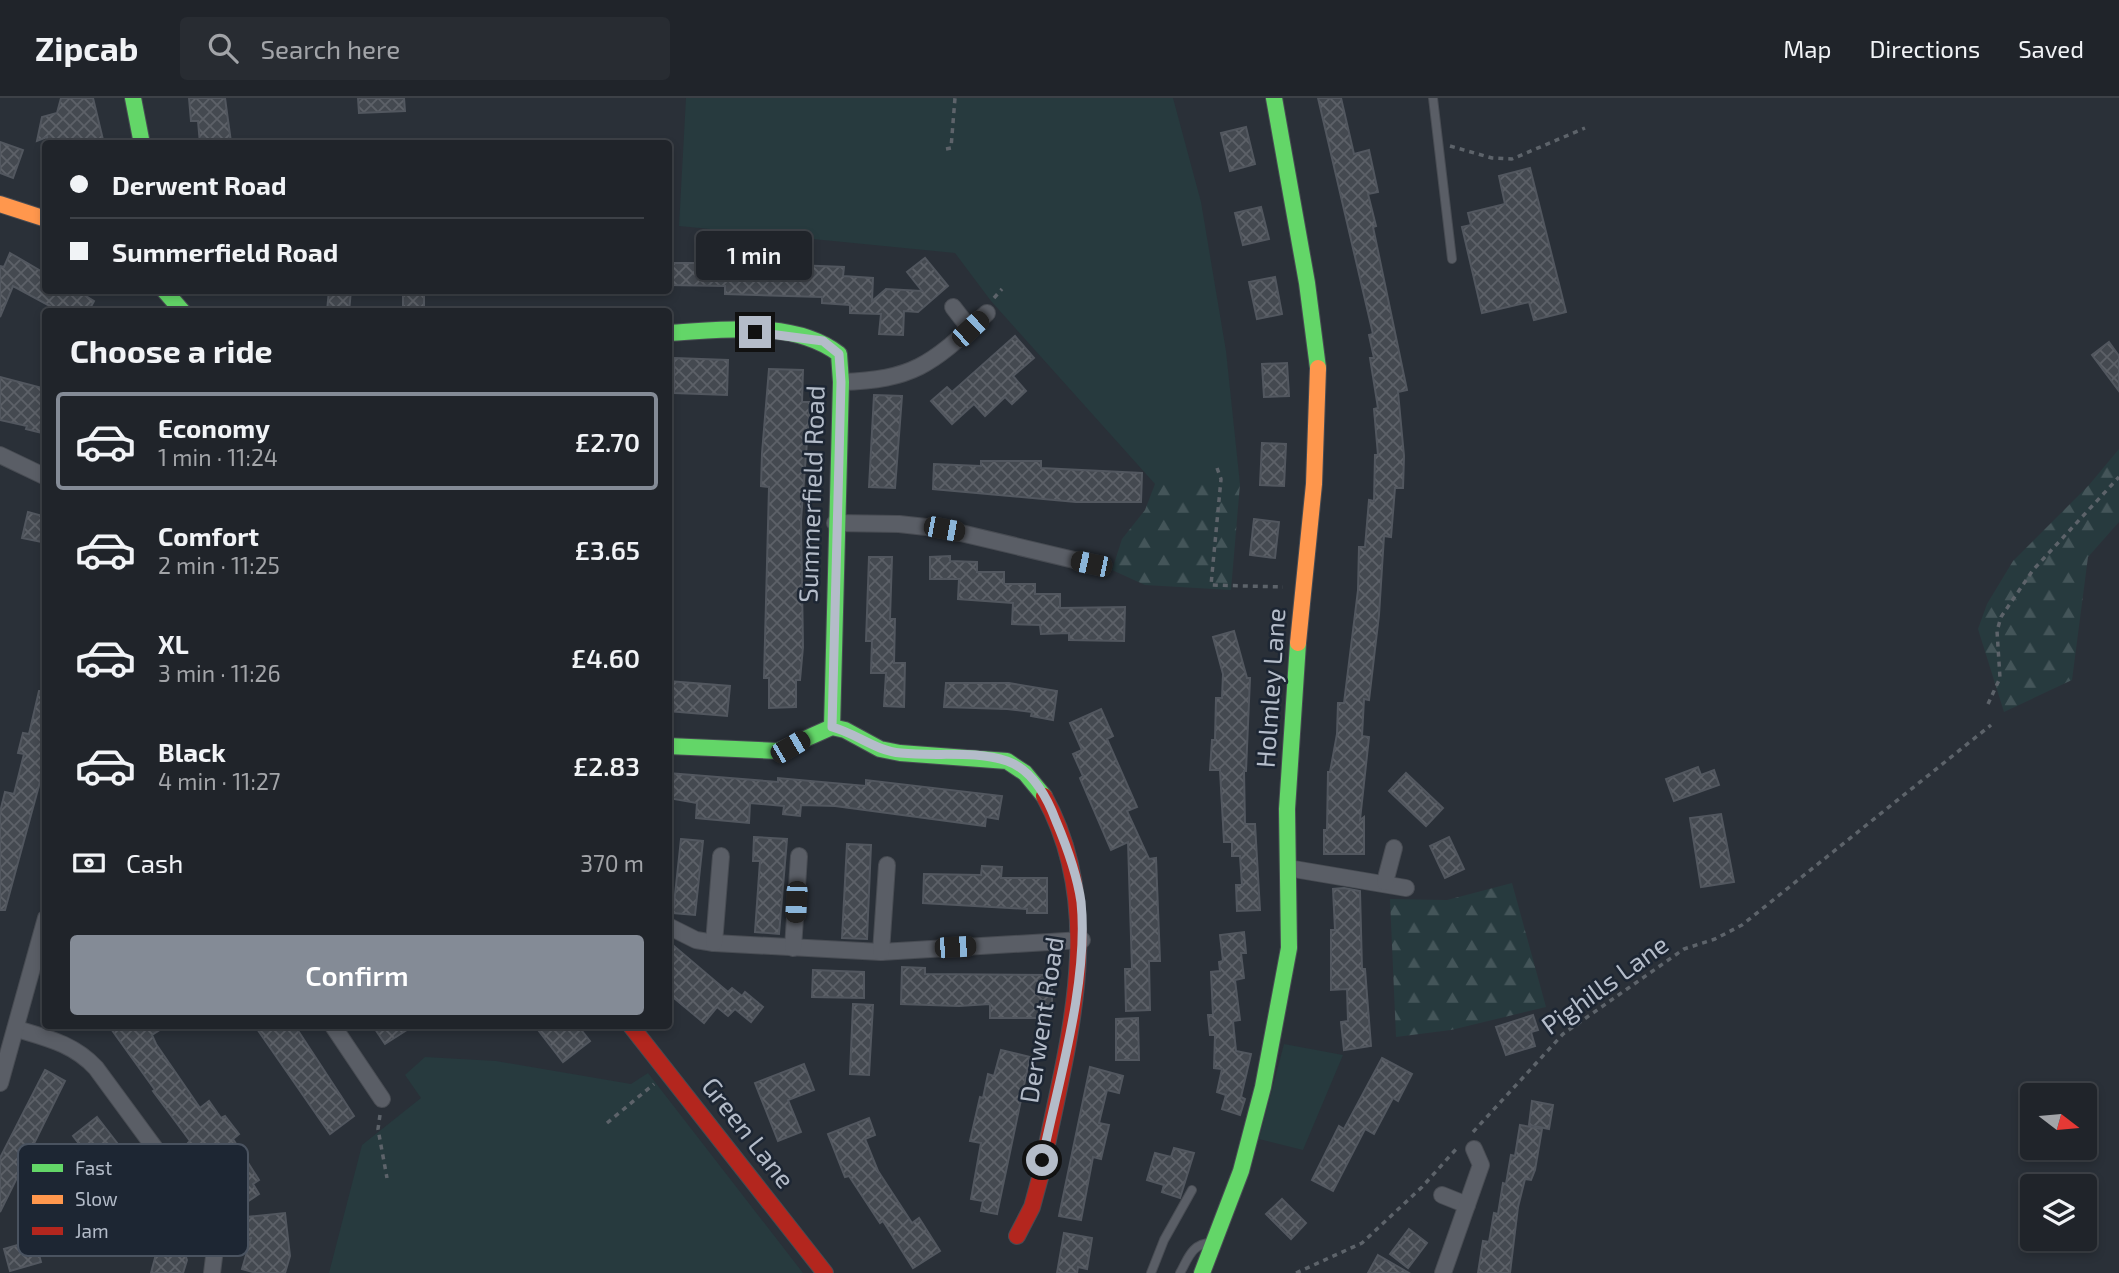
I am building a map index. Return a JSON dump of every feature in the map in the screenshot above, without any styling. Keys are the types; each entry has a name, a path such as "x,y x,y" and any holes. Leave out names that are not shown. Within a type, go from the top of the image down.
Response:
{"main road":[{"path":"133,98 141,140"},
{"name":"Holmley Lane","path":"1202,1273 1241,1171 1279,1012 1289,948 1287,809 1292,713 1314,471 1318,370 1309,296 1274,98"},
{"path":"0,204 42,218"},
{"path":"167,294 180,308"},
{"name":"Summerfield Road","path":"672,333 729,330 823,341 839,354 841,382 835,523 832,727"},
{"path":"672,746 778,751 832,727"},
{"name":"Derwent Road","path":"832,727 845,730 880,749 900,753 981,757 1007,761 1021,768 1040,788 1050,804 1075,870 1081,903 1082,940 1067,1039 1032,1209 1017,1236"},
{"name":"Green Lane","path":"633,1029 825,1273"}],"street":[{"path":"953,307 970,329"},
{"path":"841,382 877,381 917,370 935,360 987,313"},
{"path":"0,455 42,475"},
{"path":"835,523 899,524 944,529 1091,564"},
{"path":"1385,883 1394,848"},
{"path":"714,943 721,856"},
{"path":"793,948 799,856"},
{"path":"881,952 887,865"},
{"path":"1288,868 1406,888"},
{"path":"672,928 696,940 714,943 881,952 1082,940"},
{"path":"0,1083 42,933"},
{"path":"17,1028 68,1045 84,1055 152,1144"},
{"path":"335,1029 382,1099"},
{"path":"1443,1273 1481,1165 1474,1149"},
{"path":"1442,1195 1467,1205"}],"lane":[{"path":"1433,98 1452,259"},
{"path":"1151,1273 1164,1240 1192,1190"},
{"path":"1180,1273 1194,1248 1202,1242 1214,1243"}],"path":[{"path":"947,149 951,148 955,98"},
{"path":"1438,143 1492,159 1512,159 1585,128"},
{"path":"1217,468 1221,479 1211,585 1303,587"},
{"path":"1988,704 2000,678 1997,631 2005,609 2033,570 2119,477"},
{"name":"Pighills Lane","path":"1296,1273 1362,1243 1373,1235 1422,1187 1563,1034 1684,949 1742,925 1991,725"},
{"path":"607,1123 669,1072"},
{"path":"382,1099 378,1129 387,1178"}],"green space":[{"path":"686,98 1173,98 1201,202 1226,351 1240,484 1155,484 991,301 955,253 679,226"},
{"path":"2119,449 2119,522 2088,557 2072,680 2004,712 1978,629 1987,604 2013,561 2089,485"},
{"path":"1155,484 1240,484 1231,590 1145,585 1112,570 1122,539 1145,510"},
{"path":"1512,883 1546,1007 1451,1030 1396,1037 1390,899 1447,900"},
{"path":"1284,1044 1343,1055 1303,1150 1259,1139"},
{"path":"425,1057 496,1061 631,1084 648,1073 803,1273 329,1273 362,1145 421,1098 405,1075"}],"building":[{"path":"61,98 93,98 103,140 47,140 47,137 37,141 42,117 57,113"},
{"path":"189,98 225,98 231,140 200,140 198,121 191,121"},
{"path":"358,98 404,98 405,111 359,113"},
{"path":"1318,98 1341,98 1354,154 1369,150 1378,192 1368,194 1376,226 1373,227 1407,390 1398,392 1404,456 1403,488 1395,488 1391,537 1384,536 1379,615 1369,700 1364,699 1362,736 1369,737 1360,820 1364,817 1364,854 1324,854 1324,830 1327,830 1328,772 1337,734 1338,703 1344,703 1358,590 1359,547 1365,547 1369,500 1374,501 1375,455 1378,455 1374,409 1378,408 1370,358 1374,358 1369,335 1373,334"},
{"path":"1246,127 1255,164 1230,171 1221,133"},
{"path":"0,142 23,150 13,178 0,173"},
{"path":"1530,168 1566,312 1534,320 1529,302 1482,313 1462,227 1471,225 1468,213 1505,204 1499,176"},
{"path":"1261,207 1269,239 1243,245 1235,213"},
{"path":"10,253 42,272 42,294 83,294 94,301 90,308 49,308 50,306 13,286 0,317 0,266 4,267"},
{"path":"695,257 722,258 722,262 844,267 843,276 873,278 872,301 886,289 922,291 907,272 925,258 948,286 918,312 904,311 903,335 879,334 881,314 850,313 850,305 822,303 822,297 725,294 725,286 672,285 672,263 695,263"},
{"path":"1275,277 1282,314 1257,319 1249,282"},
{"path":"329,294 351,294 349,308 327,308"},
{"path":"403,294 424,294 424,308 403,308"},
{"path":"1015,336 1034,358 1013,376 1026,391 1012,404 1005,397 985,416 974,404 952,424 931,401 947,387 952,392"},
{"path":"2109,342 2119,356 2119,391 2092,355"},
{"path":"674,358 728,360 727,395 674,393"},
{"path":"1287,363 1289,396 1264,397 1262,364"},
{"path":"769,369 803,370 802,402 810,402 801,520 803,647 800,680 796,680 796,707 769,708 769,678 764,678 769,487 761,486"},
{"path":"0,377 42,388 42,433 26,429 27,426 0,420"},
{"path":"874,395 902,396 895,488 869,487"},
{"path":"1262,443 1286,444 1284,486 1260,485"},
{"path":"981,461 1041,461 1041,468 1142,473 1141,502 1076,502 933,489 934,464 981,466"},
{"path":"28,512 42,516 42,542 22,538"},
{"path":"1254,519 1279,522 1275,558 1250,555"},
{"path":"950,556 950,561 977,562 977,572 1004,572 1004,584 1035,584 1035,594 1060,594 1060,608 1125,607 1124,641 1069,640 1069,633 1041,634 1040,625 1012,624 1013,603 958,599 959,579 930,579 930,557"},
{"path":"869,557 892,557 890,619 895,619 894,663 905,663 904,707 884,706 886,673 871,673 872,641 866,641"},
{"path":"1234,631 1247,678 1250,678 1244,771 1245,824 1255,824 1260,910 1237,911 1236,885 1242,885 1240,856 1232,856 1232,842 1224,842 1220,770 1210,770 1212,740 1215,740 1216,698 1222,698 1223,674 1213,637"},
{"path":"672,681 730,686 727,716 672,711"},
{"path":"946,683 1009,683 1057,691 1053,720 1031,716 1032,712 1007,709 944,707"},
{"path":"39,691 42,691 42,775 5,910 0,910 0,812 5,792 14,794 24,754 18,753 23,733 29,734"},
{"path":"1101,709 1113,736 1107,739 1137,807 1127,811 1149,859 1156,858 1160,961 1149,961 1150,1010 1126,1011 1125,969 1132,969 1128,842 1111,850 1080,778 1083,776 1073,754 1082,750 1070,723"},
{"path":"1698,767 1701,775 1714,770 1719,785 1674,801 1666,779"},
{"path":"672,773 778,782 778,778 866,786 866,780 1002,796 998,819 986,817 985,826 835,806 801,805 800,816 783,814 784,806 750,803 749,823 696,818 697,803 672,799"},
{"path":"1406,773 1443,808 1426,826 1389,791"},
{"path":"1721,814 1734,882 1701,887 1690,818"},
{"path":"754,837 787,839 779,934 755,932 760,861 753,861"},
{"path":"1449,837 1464,869 1445,878 1430,846"},
{"path":"681,839 703,841 695,915 673,913"},
{"path":"847,844 871,845 867,939 842,938"},
{"path":"982,866 1002,867 1001,878 1047,878 1047,913 1027,913 1027,909 923,903 924,874 981,875"},
{"path":"1333,889 1360,891 1362,969 1365,969 1371,1046 1344,1050 1341,1022 1348,1021 1347,989 1331,990 1331,930 1335,930"},
{"path":"1244,932 1246,953 1241,953 1244,978 1235,980 1240,1020 1233,1021 1236,1051 1251,1054 1241,1097 1245,1099 1240,1115 1222,1109 1226,1095 1217,1092 1222,1069 1214,1068 1215,1035 1210,1035 1208,1015 1213,1015 1211,972 1220,971 1219,962 1223,961 1220,935"},
{"path":"672,944 728,992 732,988 742,996 745,992 763,1007 751,1022 735,1009 728,1016 717,1007 704,1023 672,996"},
{"path":"902,967 925,968 925,974 1052,975 1052,1018 990,1018 990,1004 901,1004"},
{"path":"813,970 864,972 864,998 812,997"},
{"path":"853,1004 873,1005 869,1075 850,1074"},
{"path":"1533,1015 1538,1030 1531,1032 1535,1046 1506,1055 1496,1027"},
{"path":"1138,1018 1139,1060 1116,1060 1116,1019"},
{"path":"111,1029 161,1029 152,1035 156,1044 200,1108 209,1101 221,1118 225,1116 239,1134 233,1139 236,1144 189,1144 190,1141 153,1091 155,1090"},
{"path":"257,1029 297,1029 354,1116 330,1134"},
{"path":"375,1029 408,1029 385,1044"},
{"path":"537,1029 580,1029 590,1041 563,1062"},
{"path":"1001,1050 1030,1057 997,1214 981,1211 983,1201 971,1199 981,1143 970,1141 980,1097 983,1098 988,1074 994,1076"},
{"path":"1382,1058 1412,1074 1398,1101 1393,1098 1374,1134 1365,1129 1333,1191 1312,1180 1339,1126 1344,1129"},
{"path":"804,1064 814,1090 788,1100 801,1132 778,1141 755,1083"},
{"path":"1090,1067 1123,1076 1119,1093 1107,1090 1099,1123 1109,1125 1101,1159 1093,1157 1081,1220 1059,1216"},
{"path":"45,1070 65,1081 34,1144 18,1144 18,1176 0,1212 0,1158"},
{"path":"1532,1101 1553,1105 1549,1129 1529,1125"},
{"path":"97,1117 118,1144 79,1144 73,1136"},
{"path":"869,1118 875,1135 865,1139 878,1171 912,1223 919,1218 940,1251 913,1268 883,1221 880,1223 849,1176 845,1177 828,1134"},
{"path":"1520,1125 1542,1129 1535,1170 1531,1180 1525,1179 1518,1207 1510,1273 1478,1273 1483,1241 1489,1242 1494,1213 1498,1214 1511,1155 1515,1156"},
{"path":"1174,1148 1194,1153 1180,1198 1162,1192 1164,1185 1147,1180 1155,1153 1171,1157"},
{"path":"248,1163 259,1180 253,1184 259,1194 248,1201"},
{"path":"1282,1199 1306,1223 1291,1239 1266,1214"},
{"path":"285,1213 290,1256 285,1273 256,1273 242,1269 248,1256 251,1238 248,1238 248,1217"},
{"path":"1409,1229 1427,1243 1408,1268 1390,1254"},
{"path":"1064,1233 1092,1238 1087,1269 1078,1267 1077,1273 1057,1273"},
{"path":"18,1245 18,1256 39,1256 41,1262 10,1271 4,1249"},
{"path":"1378,1255 1409,1273 1368,1273"},
{"path":"156,1256 186,1256 183,1273 151,1273"}],"traffic: fast":[{"path":"133,98 141,140"},
{"path":"1274,98 1307,283 1318,368"},
{"path":"167,294 180,308"},
{"path":"672,333 734,329 779,331 821,343 839,354 841,382 832,727"},
{"path":"1202,1273 1241,1171 1263,1087 1289,948 1287,809 1298,643"},
{"path":"672,746 778,751 832,727 845,730 880,749 900,753 1007,761 1025,773 1044,796"}],"traffic: slow":[{"path":"0,204 42,218"},
{"path":"1298,643 1314,484 1318,368"}],"traffic: jam":[{"path":"1017,1236 1032,1207 1041,1174 1070,1031 1076,983 1078,935 1075,888 1064,841 1044,796"},
{"path":"633,1029 825,1273"}],"route":[{"path":"755,332 823,341 839,354 841,382 835,523 832,727 845,730 880,749 900,753 981,757 1007,761 1021,768 1040,788 1050,804 1075,870 1081,903 1082,940 1067,1039 1042,1160"}]}
